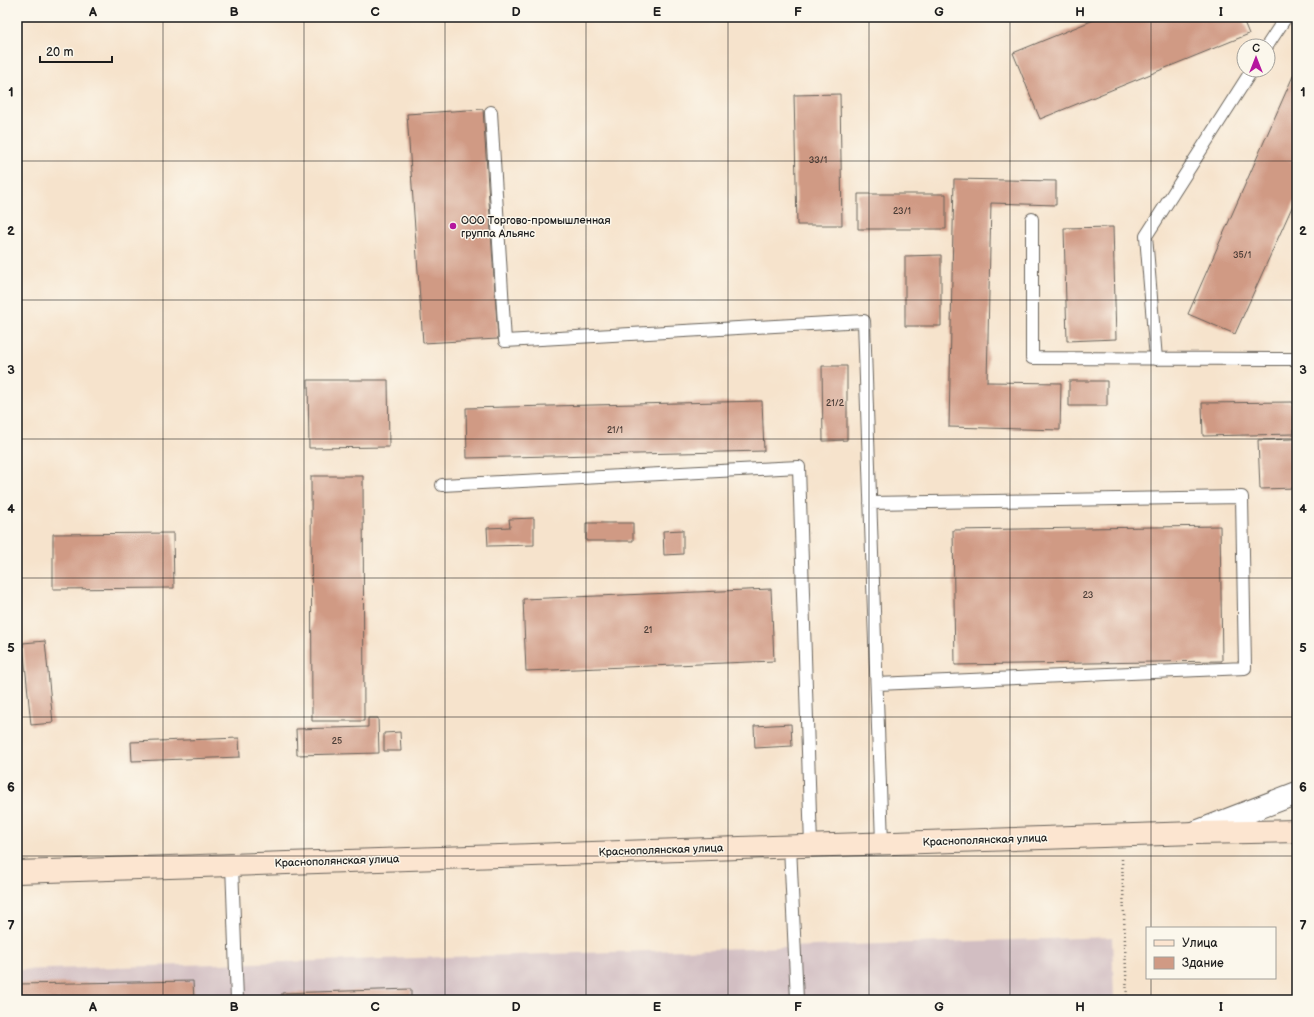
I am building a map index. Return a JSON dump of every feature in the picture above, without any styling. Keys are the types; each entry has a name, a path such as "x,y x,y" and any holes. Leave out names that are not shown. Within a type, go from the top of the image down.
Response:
{"main road":[{"path":"1195,833 1297,831"},
{"name":"Краснополянская улица","path":"17,872 1195,833"}],"street":[{"name":"Краснополянская улица","path":"1195,833 1297,792"}],"lane":[{"path":"1272,38 1286,17"},
{"path":"1156,359 1146,236 1247,78"},
{"path":"491,112 505,341 864,321 882,843"},
{"path":"1032,219 1032,358 1297,359"},
{"path":"442,485 799,467 800,846 797,1000"},
{"path":"870,503 1242,497 1245,668 877,684"},
{"path":"232,865 237,1000"}],"path":[{"path":"1122,835 1127,1000"}],"shaded area":[{"path":"1112,937 1114,1000 17,1000 17,970"}],"building":[{"path":"1101,17 1242,17 1249,34 1040,119 1013,53"},
{"path":"1297,67 1297,196 1235,334 1188,314"},
{"path":"840,94 842,225 797,225 794,95"},
{"name":"ООО Торгово-промышленная группа Альянс","path":"483,109 498,339 423,343 407,114"},
{"path":"954,179 1056,181 1056,205 991,203 987,382 1061,383 1060,430 949,427"},
{"path":"858,194 946,194 946,229 858,229"},
{"path":"1113,227 1116,339 1067,341 1064,228"},
{"path":"941,255 941,326 905,326 905,256"},
{"path":"822,366 847,366 847,440 823,441"},
{"path":"308,380 388,380 389,447 309,448"},
{"path":"1069,381 1107,381 1107,406 1069,406"},
{"path":"762,401 764,451 467,458 466,408"},
{"path":"1293,402 1294,434 1203,436 1202,403"},
{"path":"1297,439 1297,488 1260,489 1258,440"},
{"path":"311,476 363,476 364,721 312,721"},
{"path":"534,518 534,545 488,546 487,528 510,527 509,519"},
{"path":"586,523 633,523 633,541 586,541"},
{"path":"1220,526 1222,661 955,665 953,530"},
{"path":"683,530 683,554 664,555 663,531"},
{"path":"173,533 174,588 53,589 53,534"},
{"path":"771,589 774,661 526,671 523,599"},
{"path":"45,641 53,723 31,725 23,643"},
{"path":"368,718 378,718 379,753 297,755 296,729 368,727"},
{"path":"791,724 792,746 755,748 754,726"},
{"path":"400,732 401,751 384,751 384,733"},
{"path":"239,738 240,757 132,761 131,742"},
{"path":"193,981 194,1000 17,1000 17,984"},
{"path":"411,989 411,1000 282,1000 282,993"}],"place":[{"name":"ООО Торгово-промышленная группа Альянс","path":"453,226"}]}
